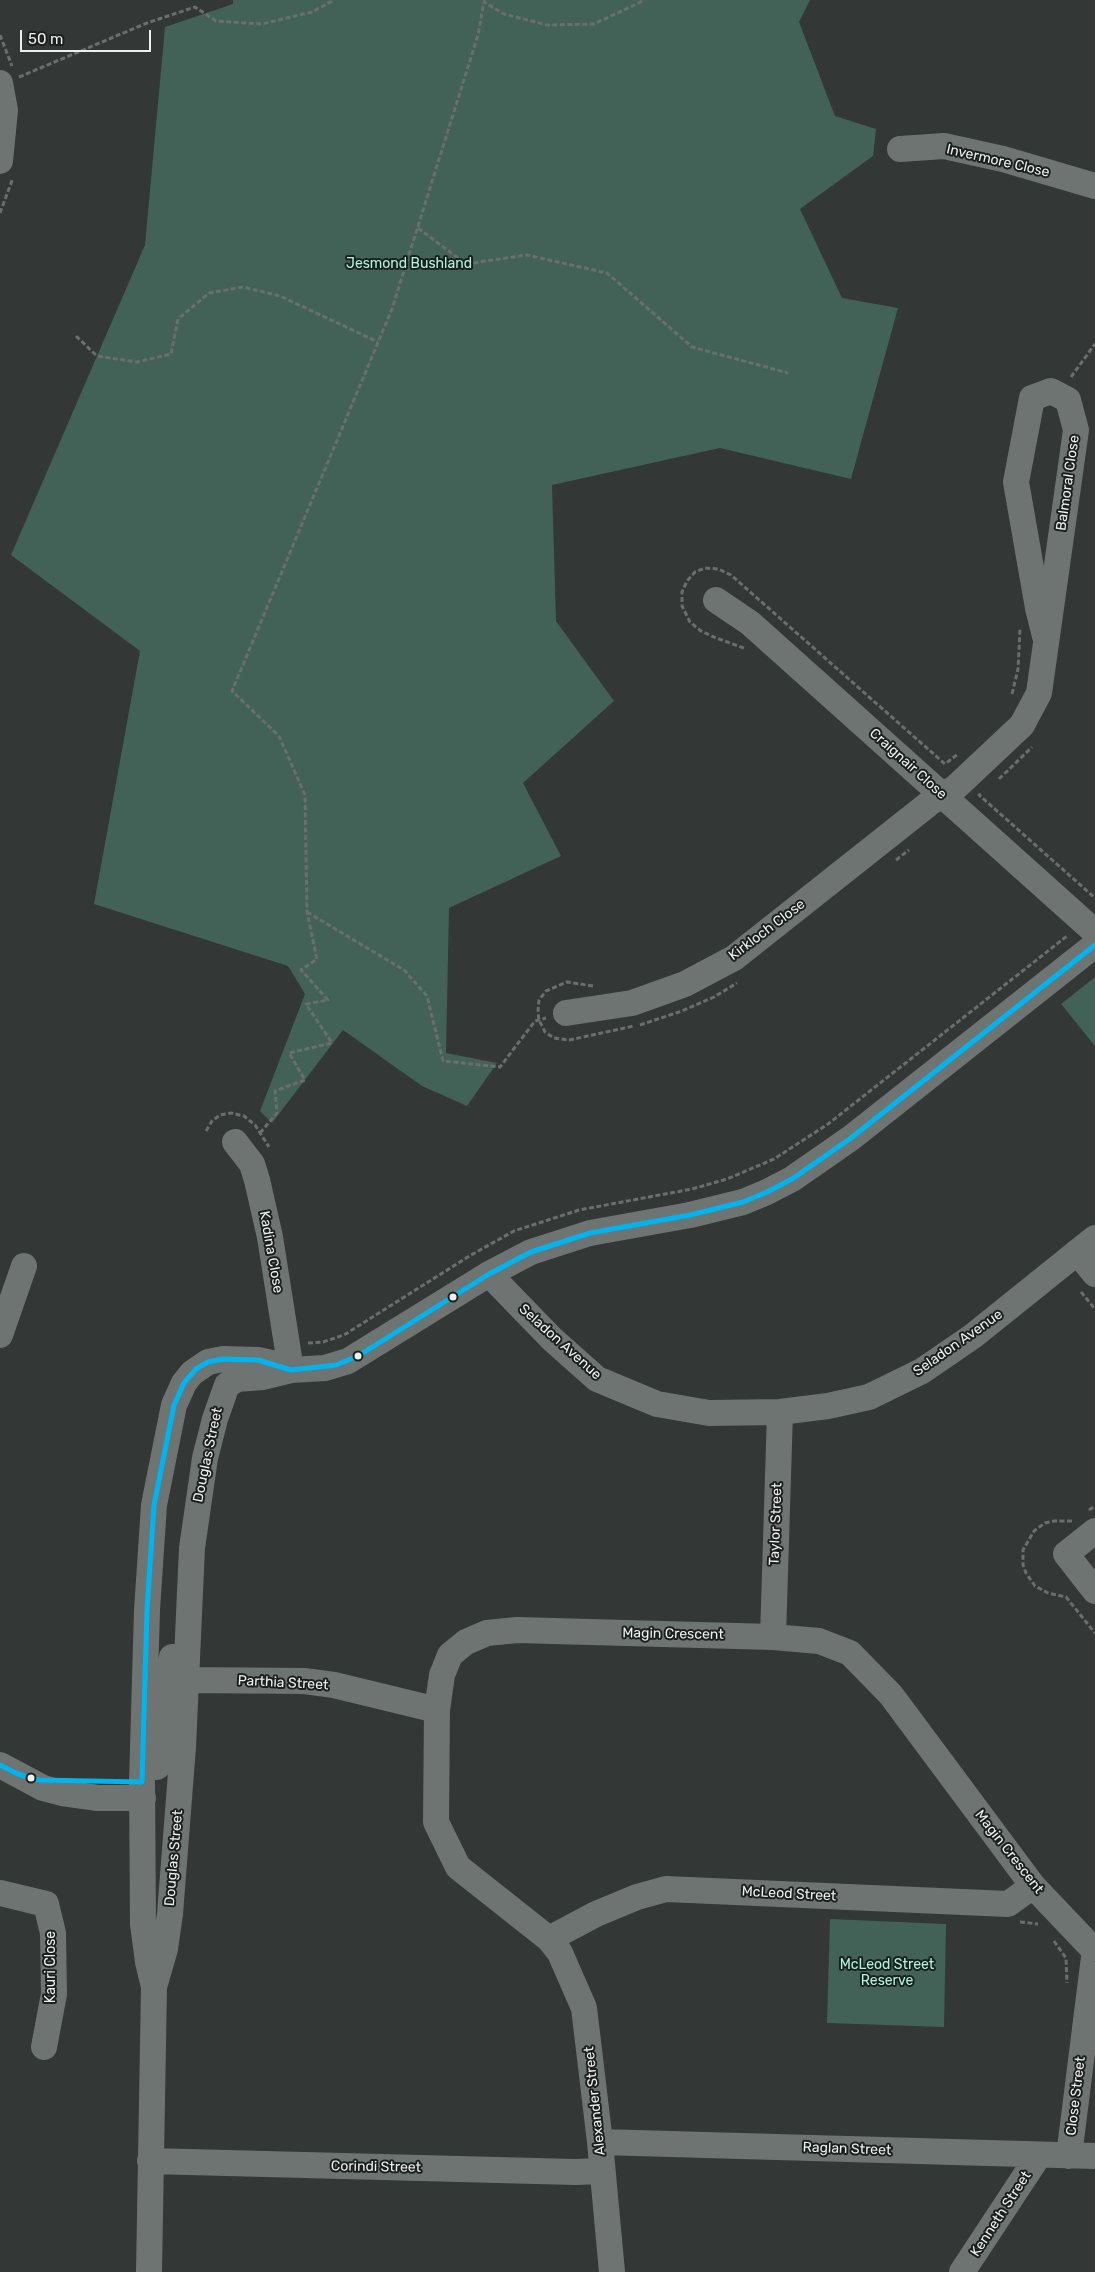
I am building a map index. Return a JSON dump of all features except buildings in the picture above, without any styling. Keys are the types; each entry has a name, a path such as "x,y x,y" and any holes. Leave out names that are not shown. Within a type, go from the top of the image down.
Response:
{"street":[{"path":"0,161 8,81"},
{"name":"Invermore Close","path":"900,149 944,146 1003,159 1095,186"},
{"name":"Balmoral Close","path":"943,795 955,788 1022,725 1039,693 1045,636 1076,430 1068,400 1051,391 1032,398 1016,482 1038,608 1045,636"},
{"name":"Craignair Close","path":"716,600 750,623 1095,932"},
{"name":"Kirkloch Close","path":"566,1013 632,1003 685,984 734,958 931,802 943,795"},
{"path":"291,1370 326,1368 348,1361 489,1274 531,1252 570,1239 690,1215 743,1202 792,1179 851,1138 1095,945"},
{"name":"Kadina Close","path":"235,1142 252,1164 257,1180 270,1237 291,1370"},
{"path":"1086,1245 1095,1274"},
{"name":"Seladon Avenue","path":"489,1274 552,1339 597,1379 657,1404 709,1413 780,1412 828,1406 869,1397 922,1371 973,1336 1086,1245"},
{"path":"0,1336 24,1266"},
{"name":"Douglas Street","path":"148,2272 154,1987 148,1962 143,1924 145,1790 150,1544 160,1470 174,1405 184,1383 192,1373 212,1361 222,1359 258,1360 291,1370"},
{"name":"Douglas Street","path":"154,1987 165,1949 170,1914 186,1680 192,1548 205,1458 225,1388 237,1378 262,1377 291,1370"},
{"name":"Taylor Street","path":"773,1637 780,1412"},
{"path":"1095,1531 1066,1554 1095,1591"},
{"path":"145,1790 157,1770 174,1644 192,1548"},
{"name":"Magin Crescent","path":"549,1939 458,1867 436,1822 437,1710 442,1675 450,1655 466,1642 487,1633 517,1630 773,1637 819,1641 850,1653 891,1695 1034,1886 1094,1949"},
{"name":"Parthia Street","path":"186,1680 304,1681 334,1685 437,1710"},
{"path":"9,1770 43,1788 73,1796 145,1790"},
{"path":"145,1790 157,1814 160,1876 170,1914"},
{"name":"McLeod Street","path":"549,1939 596,1914 638,1896 666,1888 1008,1904 1034,1886"},
{"name":"Kauri Close","path":"0,1892 46,1904 53,1933 54,1994 44,2047"},
{"name":"Alexander Street","path":"549,1939 560,1953 584,2008 600,2142 612,2272"},
{"name":"Close Street","path":"1069,2156 1094,1949"},
{"name":"Raglan Street","path":"600,2142 1095,2156"},
{"name":"Kenneth Street","path":"962,2272 1039,2155"},
{"name":"Corindi Street","path":"150,2161 575,2172 602,2171"}],"path":[{"path":"8,81 147,23 195,7 216,21 262,24 312,12 334,0"},
{"path":"260,1133 277,1114 275,1091 305,1080 289,1053 332,1043 306,1004 328,1000 301,970 317,959 307,912 305,795 279,736 232,691 392,309 478,35 484,1 504,14 547,25 594,24 645,0"},
{"path":"418,228 466,264 527,255 607,273 692,347 788,373"},
{"path":"76,336 97,356 137,362 171,354 178,318 209,293 243,287 280,296 378,342"},
{"path":"1067,382 1095,344"},
{"path":"890,865 911,848"},
{"path":"307,912 404,970 427,996 443,1061 500,1067 535,1021 566,1013"},
{"path":"305,1343 323,1342 344,1335 470,1255 514,1231 579,1210 692,1189 727,1179 774,1159 828,1124 1068,936 1061,930"},
{"path":"539,1020 545,1032 554,1038 569,1040 589,1037 647,1023 682,1011 714,997 740,980"},
{"path":"1012,1922 1036,1923 1042,1926"},
{"path":"1052,1939 1066,1958 1067,1984"}],"green space":[{"name":"Jesmond Bushland","path":"233,0 810,0 799,22 835,116 876,129 873,156 800,209 842,298 898,308 851,479 720,448 552,485 556,621 614,701 523,783 561,856 449,908 446,1053 497,1063 467,1106 422,1086 343,1030 272,1123 260,1111 305,994 288,966 94,904 140,651 11,555 145,245 165,27 233,4"},
{"path":"1095,977 1095,1046 1061,1004"},
{"name":"McLeod Street Reserve","path":"830,1919 946,1924 944,2027 827,2023"}],"transit line":[{"path":"0,1765 18,1774 39,1780 142,1782 147,1610 154,1505 174,1405 184,1383 196,1369 208,1362 223,1359 258,1360 291,1370 336,1365 358,1356 489,1274 531,1252 590,1233 690,1215 743,1202 767,1192 792,1179 851,1138 1095,945"}]}
